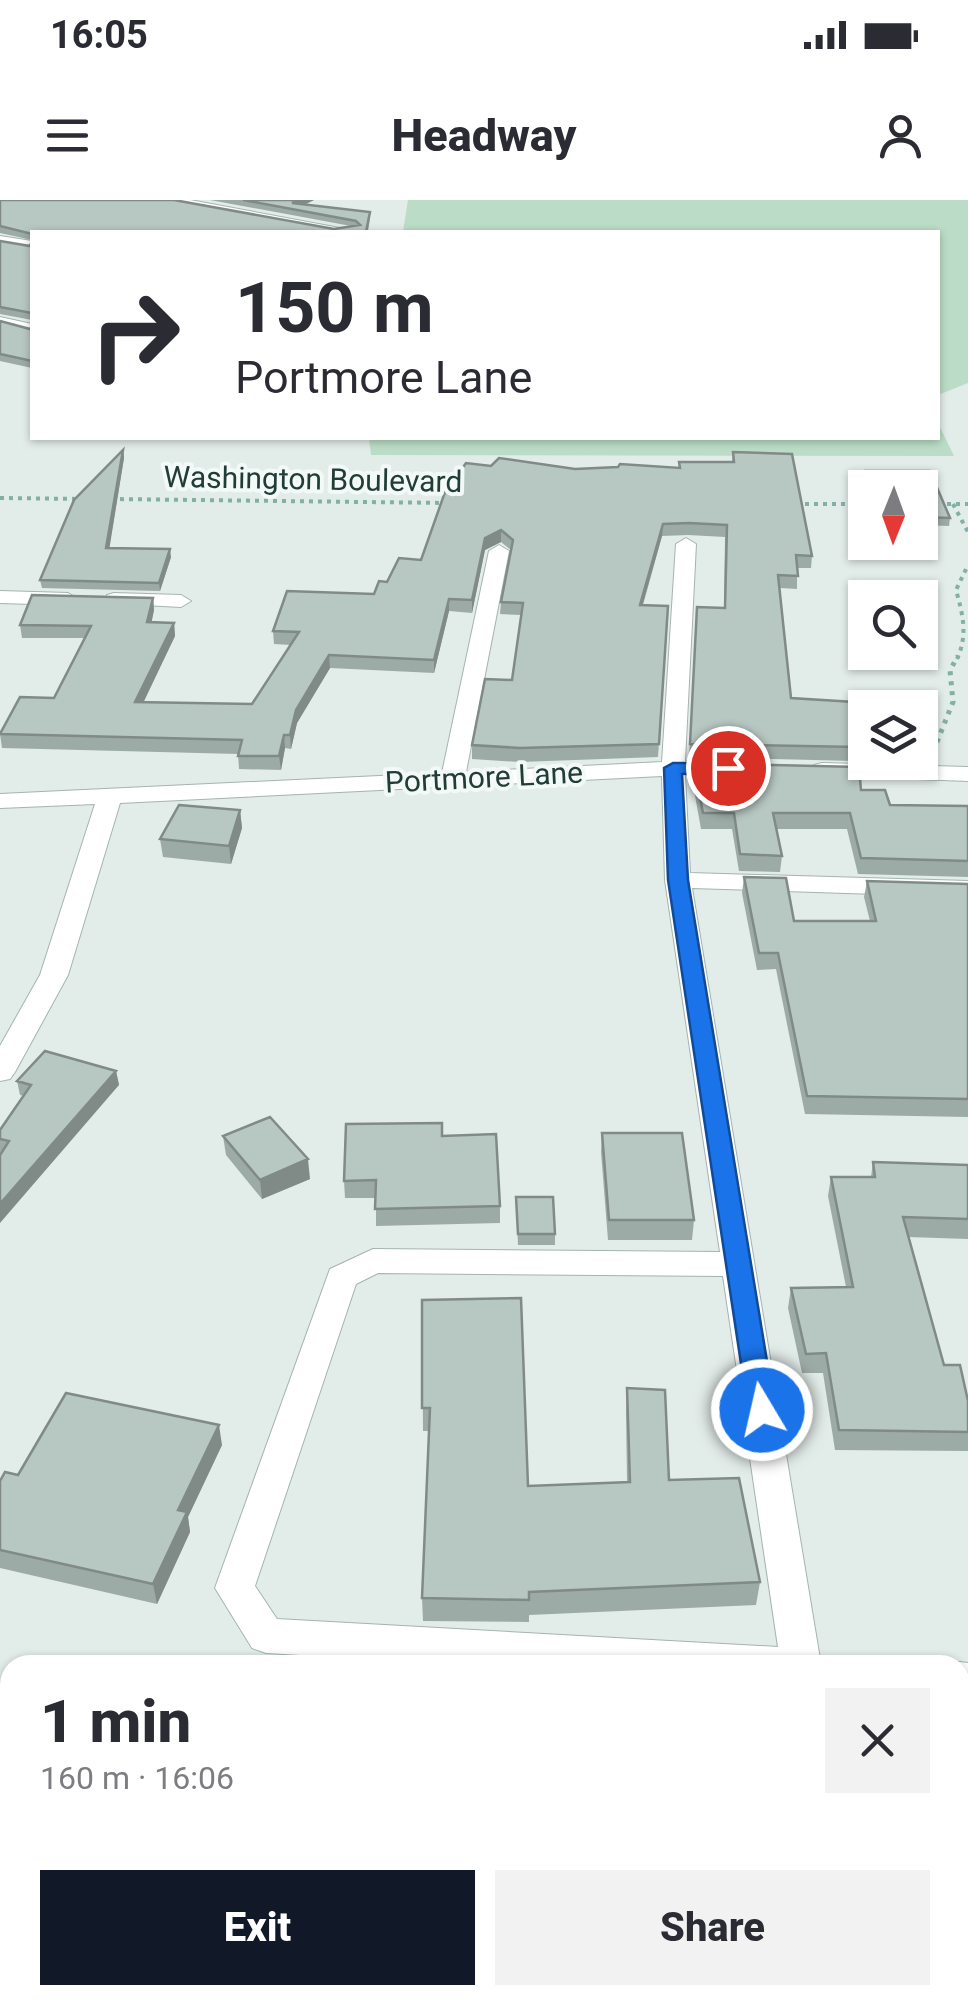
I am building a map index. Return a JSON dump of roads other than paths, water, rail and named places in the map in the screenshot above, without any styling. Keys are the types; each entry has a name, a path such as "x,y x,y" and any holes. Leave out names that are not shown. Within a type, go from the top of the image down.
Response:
{"street":[{"path":"168,200 343,230"},
{"path":"0,240 30,245"},
{"path":"0,321 30,328"},
{"path":"686,544 673,768 678,880 800,1655"},
{"path":"453,778 500,551"},
{"path":"0,597 181,600"},
{"name":"Portmore Lane","path":"0,800 722,768"},
{"path":"792,769 968,774"},
{"path":"0,1072 54,975 110,794"},
{"path":"678,880 968,888"},
{"path":"608,1655 266,1636 234,1588 342,1277 373,1260 739,1264"}]}
